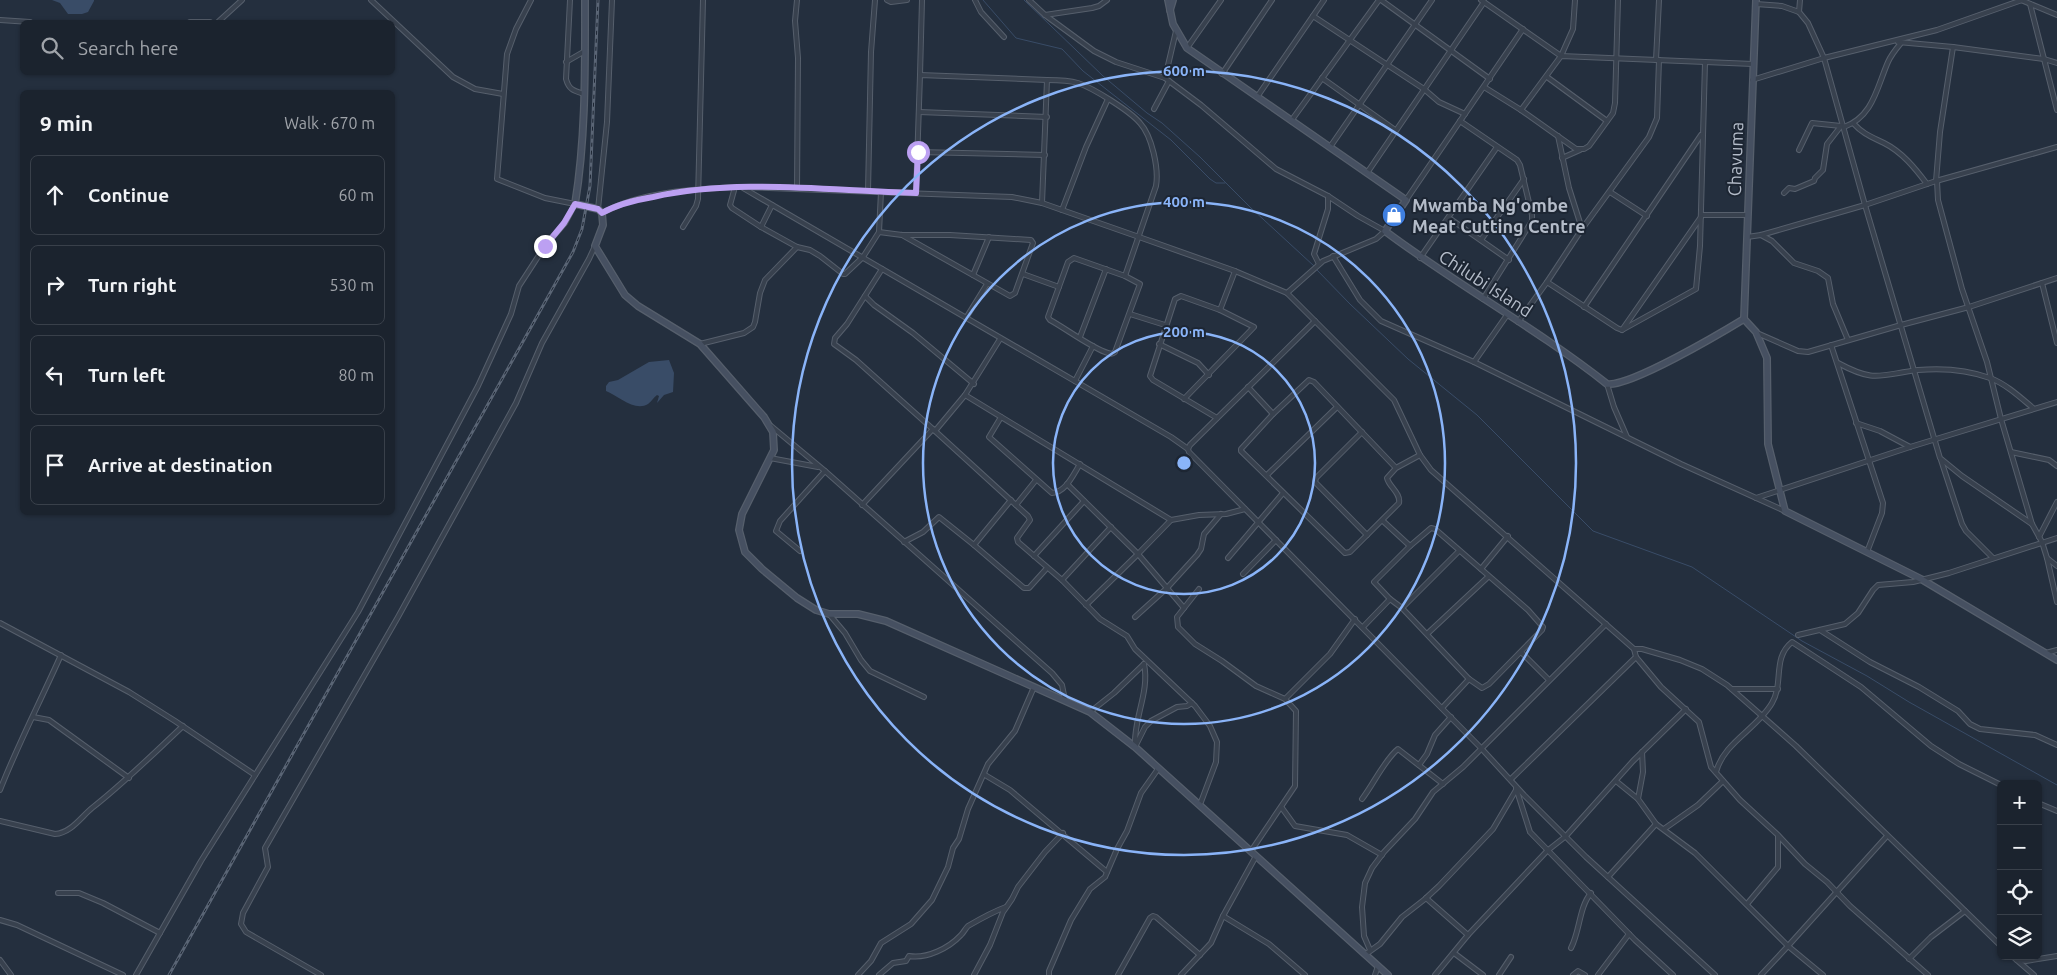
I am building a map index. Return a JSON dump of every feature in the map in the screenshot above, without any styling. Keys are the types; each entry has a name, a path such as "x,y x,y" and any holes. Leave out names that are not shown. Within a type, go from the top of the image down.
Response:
{"street":[{"path":"220,20 242,0"},
{"path":"371,0 392,20"},
{"path":"531,0 509,46 503,94 497,179 545,198 600,211 624,203 697,188 797,188 1012,197 1042,203 1062,210 1235,271 1286,293 1394,400 1420,455 1431,470 1634,649 1636,657 1661,687 1701,725 1708,758 1716,772 1740,800 1778,835 1805,864 1928,975"},
{"path":"570,0 566,62 568,87 571,90 584,94"},
{"path":"136,975 200,862 358,612 478,386 511,314 519,286 545,246 564,223 575,204 580,171 584,94 585,0"},
{"path":"321,975 246,932 241,924 243,913 268,867 265,848 398,617 516,403 542,343 589,259 603,224 600,211 607,122 612,0"},
{"path":"683,227 696,206 703,0"},
{"path":"797,0 795,21 798,58 797,188"},
{"path":"868,191 871,52 875,0"},
{"path":"887,0 891,2 906,0"},
{"path":"916,193 922,0"},
{"path":"975,0 981,12 1004,38"},
{"path":"1045,15 1092,8 1099,6 1107,0"},
{"path":"1168,0 1176,31 1187,48 1406,200"},
{"path":"1170,10 1173,0"},
{"path":"1187,48 1221,0"},
{"path":"1222,74 1272,0"},
{"path":"1257,97 1324,0"},
{"path":"1291,121 1380,0 1490,79"},
{"path":"1330,147 1432,0"},
{"path":"1521,110 1561,56 1573,29 1575,0"},
{"path":"1562,158 1588,146 1613,112 1615,103 1618,0"},
{"path":"1518,322 1653,128 1658,106 1659,0"},
{"path":"1799,12 1800,0"},
{"path":"1752,80 1824,58 1937,30 2021,0 2057,15"},
{"path":"1031,1 1045,15 1094,51 1116,62 1167,79 1276,168 1328,196 1385,231"},
{"path":"1367,173 1482,1 1561,56 1616,60 1753,64"},
{"path":"1756,2 1782,6 1799,12 1808,23 1824,58 1913,371 1962,524 1966,531 1993,558"},
{"name":"Chavuma","path":"1744,319 1756,2"},
{"path":"2030,4 2057,110"},
{"path":"1313,16 1424,89 1439,102 1465,114"},
{"path":"0,20 20,21"},
{"path":"395,23 453,77 475,89 503,94"},
{"path":"1286,293 1318,265 1333,256 1376,239 1385,231 1523,29"},
{"path":"1154,108 1167,79 1176,31"},
{"path":"1894,42 1953,47 2044,59 2057,63"},
{"path":"1800,150 1812,123 1842,126 1854,124 1876,97 1889,60 1901,42"},
{"path":"1953,47 1940,132 1936,181 1938,200 1987,362 2001,419 2032,524 2042,542 2047,558 2057,602"},
{"path":"566,62 585,51"},
{"path":"1547,282 1616,328 1622,330 1696,289 1701,216 1705,62"},
{"path":"920,75 1077,83 1108,99 1140,123 1156,161 1158,173 1156,186 1125,276"},
{"path":"1547,77 1607,121"},
{"path":"1322,78 1395,130"},
{"path":"1042,203 1047,117 1047,80"},
{"path":"1484,87 1580,150"},
{"path":"1062,210 1086,147 1108,99"},
{"path":"919,112 1047,117"},
{"path":"1460,121 1517,160 1524,180 1532,221 1510,260 1483,299"},
{"path":"1854,124 1866,135 1884,142 1904,157 1927,184"},
{"path":"1784,192 1789,188 1795,189 1814,181 1823,170 1827,144 1842,126"},
{"path":"1584,307 1702,134"},
{"path":"1558,136 1569,188 1582,229"},
{"path":"1420,258 1497,147"},
{"path":"1747,237 1761,235 1865,205 1936,181 2057,147"},
{"path":"918,152 1045,155"},
{"path":"1482,240 1524,180"},
{"path":"735,187 730,205 732,208 760,227 797,247 815,253 843,274 863,257 879,232 881,192"},
{"path":"741,187 1171,437 1188,449 1511,779 1516,788 1530,832 1629,934 1672,975"},
{"path":"1610,192 1647,216"},
{"path":"1318,265 1314,254 1328,209 1328,196"},
{"path":"760,227 772,205"},
{"path":"1701,216 1747,215"},
{"path":"1622,330 1701,216"},
{"path":"1449,218 1510,260"},
{"name":"Chilubi Island","path":"1385,231 1420,258 1518,322 1607,384"},
{"path":"879,232 902,235 989,237 1032,241 1023,274 1015,293 1012,295 987,284 902,235"},
{"path":"1761,235 1772,241 1794,262 1818,271 1828,278 1833,304 1848,340"},
{"path":"973,275 989,237"},
{"path":"594,246 624,295 638,306 700,344 769,424 797,446 1052,674 1062,685 1065,700"},
{"path":"700,344 744,333 753,327 756,322 760,293 766,277 797,247"},
{"path":"1333,256 1360,300 1381,321 1474,362 1627,437 1785,511 1921,579 2057,660"},
{"path":"1074,258 1125,276 1138,281 1140,284 1116,352 1108,354 1050,320 1048,317 1070,259 1074,258"},
{"path":"882,269 847,324 834,338 834,344 856,360 1016,505 1030,520 1017,540 1062,580 1100,619 1123,632 1146,662 1192,703 1214,734 1217,748 1216,762 1201,802 1198,804"},
{"path":"1080,338 1106,269"},
{"path":"1220,310 1235,271"},
{"path":"1023,274 1059,287"},
{"path":"1756,332 1798,351 1808,352 1969,307 2057,278"},
{"path":"2042,283 2057,344"},
{"path":"966,318 987,284"},
{"path":"864,296 913,333 974,384"},
{"path":"1184,399 1210,375 1254,326 1220,310 1181,296 1177,297 1165,325 1150,376 1153,380 1184,399 1217,418"},
{"path":"1130,314 1165,325"},
{"path":"1474,362 1507,315"},
{"path":"1627,437 1614,407 1607,384 1626,382 1744,319 1756,332 1767,358 1768,444 1785,511"},
{"path":"1188,449 1315,321"},
{"path":"862,505 965,395 974,384 1000,339"},
{"path":"1159,344 1198,363 1210,375"},
{"path":"1831,345 1883,508 1866,552"},
{"path":"1075,381 1094,346"},
{"path":"1838,363 1852,371 1871,377 1913,371 1962,372 1990,378 2011,390 2034,408"},
{"path":"1396,468 1310,380 1241,449 1344,553 1350,552 1384,521 1399,503 1398,495 1387,481 1387,478 1396,468 1420,455"},
{"path":"1248,387 1274,414"},
{"path":"965,395 1170,520"},
{"path":"1756,498 1910,447 2057,402"},
{"path":"1267,475 1337,407"},
{"path":"1001,417 990,437 1052,493 1057,492 1067,484 1080,464"},
{"path":"1856,423 1880,430 1910,447"},
{"path":"769,424 773,432 774,450 742,514 739,530 745,552 754,563 796,598 816,610 829,614 858,614 886,621 1090,712 1135,747 1254,854 1368,952 1378,966 1388,975"},
{"path":"1362,432 1316,478 1315,482 1367,535"},
{"path":"2011,452 2049,460 2057,466"},
{"path":"770,458 820,467"},
{"path":"1940,458 1962,476 2032,524"},
{"path":"800,551 776,531 777,527 780,521 825,471"},
{"path":"1016,505 1036,480"},
{"path":"1067,484 1138,554 1184,608"},
{"path":"1228,558 1284,494"},
{"path":"974,545 1011,500"},
{"path":"1034,556 1084,501"},
{"path":"2039,537 2057,502"},
{"path":"1086,605 1170,520 1245,509"},
{"path":"1135,617 1167,588 1197,555 1201,549 1204,534 1220,514"},
{"path":"904,542 923,532 939,517 1024,588 1030,588 1047,568"},
{"path":"1384,521 1410,546"},
{"path":"1062,580 1111,527"},
{"path":"1431,528 1435,529 1542,626 1542,630 1486,686 1479,687 1469,679 1402,608 1390,599 1374,582 1410,546 1431,528"},
{"path":"1481,569 1508,536"},
{"path":"1798,635 1845,624 1853,618 1876,586 1921,579 1983,563 1993,558 2057,538"},
{"path":"1243,574 1276,540"},
{"path":"1402,608 1459,551"},
{"path":"2047,558 2057,566"},
{"path":"1427,634 1489,576"},
{"path":"1181,975 1211,943 1254,854 1295,786 1296,779 1296,711 1285,700 1256,686 1195,644 1181,631 1176,623 1177,617 1199,589"},
{"path":"1363,627 1390,599"},
{"path":"829,614 845,633 870,671 924,697"},
{"path":"1285,700 1330,654 1355,619"},
{"path":"0,623 129,692 255,775"},
{"path":"1368,952 1364,936 1363,895 1368,875 1382,855 1415,819 1433,792 1458,772 1606,624"},
{"path":"1820,630 1870,662 1919,687 1958,711 1970,724 1980,728 2035,734 2057,746"},
{"path":"1716,772 1721,760 1736,741 1762,716 1772,703 1778,689 1780,657 1792,642 1861,686 1931,746 1959,764 1997,783"},
{"path":"1634,649 1642,649 1680,660 1702,669 1731,689 1796,746 1997,942"},
{"path":"2044,653 2057,650"},
{"path":"1521,652 1549,680"},
{"path":"0,790 14,754 61,655"},
{"path":"1511,779 1636,657"},
{"path":"1090,712 1114,693 1146,662"},
{"path":"1135,747 1134,734 1147,676 1146,662"},
{"path":"1442,708 1469,679"},
{"path":"858,975 871,961 881,943 911,924 932,900 948,867 968,809 993,757 1014,731 1034,687"},
{"path":"1731,689 1778,689"},
{"path":"1135,747 1145,727 1151,721 1177,707 1187,706 1192,703"},
{"path":"1435,975 1468,935 1547,851 1566,836 1642,752 1686,709"},
{"path":"33,717 49,720 129,778"},
{"path":"1419,765 1427,754 1435,735 1451,717"},
{"path":"0,822 58,835 75,825 129,778 183,726"},
{"path":"1362,798 1396,750 1400,750 1443,784"},
{"path":"1638,799 1644,772 1642,752"},
{"path":"1049,975 1071,920 1090,889 1102,881 1116,849 1127,831 1141,792 1158,769"},
{"path":"985,775 1010,790 1107,872"},
{"path":"1616,781 1638,799 1656,824 1695,853 1788,946 1823,975"},
{"path":"1664,830 1698,805 1723,781"},
{"path":"1516,788 1608,877 1715,975"},
{"path":"1368,952 1380,944 1402,917 1426,898 1493,829 1516,788"},
{"path":"2042,805 2057,811"},
{"path":"1282,808 1294,826 1347,835 1382,855"},
{"path":"1608,877 1656,824"},
{"path":"974,975 990,945 1002,912 1018,887 1045,852 1063,833"},
{"path":"1747,904 1777,870 1779,864 1778,835"},
{"path":"1761,975 1887,836"},
{"path":"58,893 79,893 103,902 160,933"},
{"path":"1572,948 1579,930 1582,909 1591,893"},
{"path":"1426,898 1468,935"},
{"path":"879,975 893,963 906,961 909,956 918,958 945,948 961,936 967,927 979,922 990,913 1006,907"},
{"path":"1909,959 1931,937 1965,911"},
{"path":"1118,975 1152,916 1156,917 1200,955"},
{"path":"1223,916 1269,944 1305,975"},
{"path":"0,920 17,925 123,975"},
{"path":"1598,975 1629,934"},
{"path":"1454,953 1483,975"},
{"path":"2042,958 2057,956"},
{"path":"1500,975 1511,957"},
{"path":"0,960 2,966 11,975"},
{"path":"2016,960 2032,960"},
{"path":"2016,960 2034,975"},
{"path":"1375,975 1378,966"},
{"path":"1573,975 1578,971 1585,975"}],"water":[{"path":"52,0 94,1 88,12 68,14 60,3"},
{"path":"669,360 674,373 673,392 664,395 657,403 659,396 657,395 648,404 638,406 632,405 606,391 606,386 609,382 618,380 649,362"}],"waterway":[{"path":"983,0 1016,38 1062,49 1083,71 1171,140 1210,179 1216,183 1225,183"},
{"path":"1024,0 1103,76 1147,113 1162,123 1200,157 1251,208 1314,266"},
{"path":"1316,269 1408,359 1477,415 1593,531 1692,567 1802,641 2057,785"}],"railway":[{"path":"169,975 573,252 582,229 590,186 598,0"}],"place":[{"name":"Mwamba Ng'ombe Meat Cutting Centre","path":"1394,215"}],"route":[{"path":"545,246 564,223 575,204 586,208 598,209 602,213 616,205 697,188 741,187 916,193 918,152"}]}
